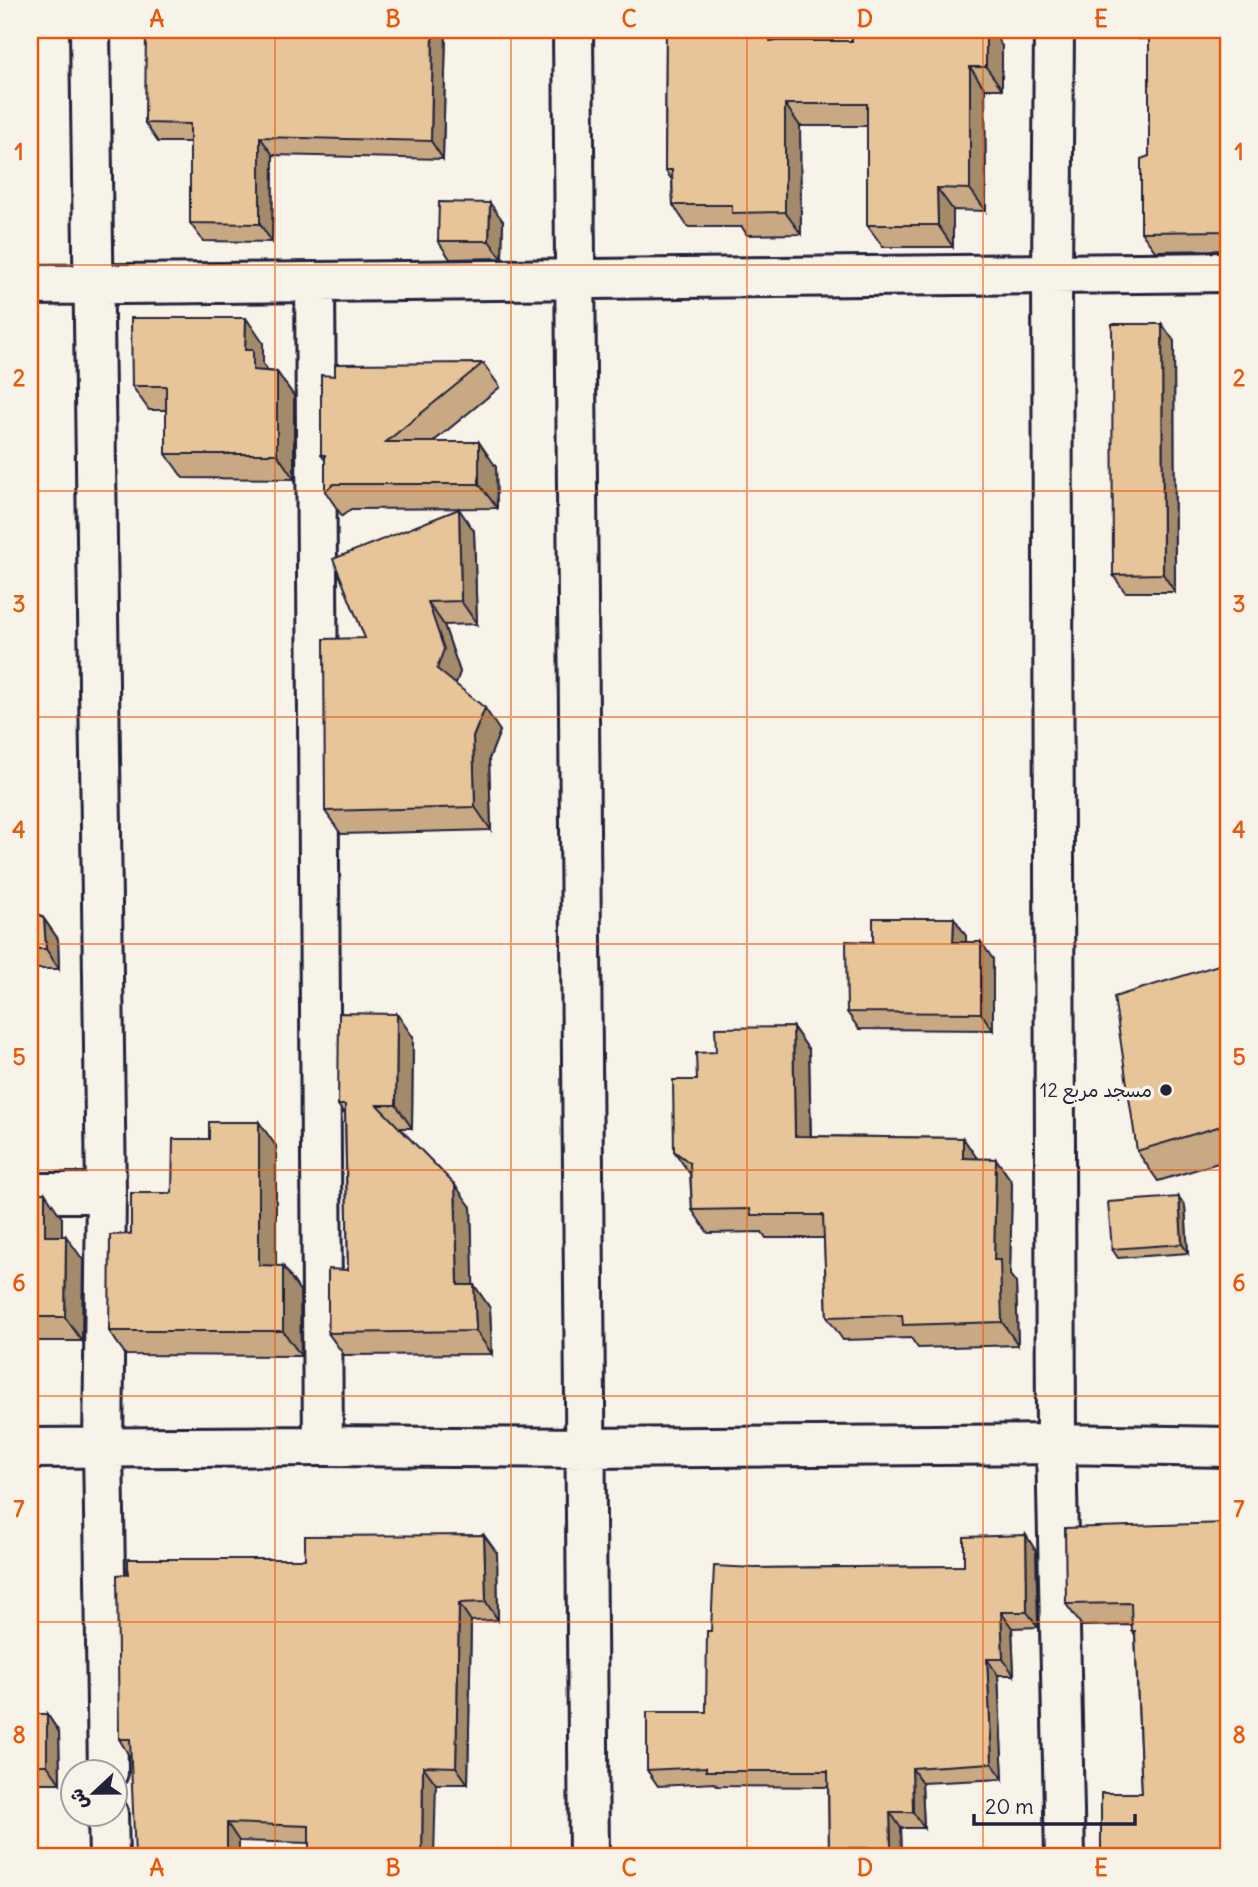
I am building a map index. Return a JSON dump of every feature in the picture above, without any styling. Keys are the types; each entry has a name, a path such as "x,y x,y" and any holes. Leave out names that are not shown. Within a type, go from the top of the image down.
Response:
{"street":[{"path":"90,30 106,1193 103,1447 108,1758"},
{"path":"573,30 589,1857"},
{"path":"1054,30 1052,274 1056,1444 1065,1857"},
{"path":"30,285 1228,272"},
{"path":"315,282 323,1446"},
{"path":"30,1193 106,1193"},
{"path":"30,1448 586,1448 1056,1444 1228,1447"},
{"path":"108,1828 109,1857"}],"building":[{"path":"146,30 433,30 431,141 260,137 260,224 190,223 190,124 145,123"},
{"path":"666,30 770,30 770,41 852,41 852,30 986,30 986,67 970,67 970,189 937,188 938,225 867,225 867,104 785,104 785,212 732,213 732,205 673,205 672,170 665,170"},
{"path":"1149,30 1227,30 1228,231 1141,232 1141,159 1149,156"},
{"path":"439,202 490,203 489,241 438,241"},
{"path":"131,318 246,318 245,350 253,350 253,370 277,372 277,454 166,454 166,386 132,386"},
{"path":"1112,324 1162,324 1163,574 1113,575"},
{"path":"483,363 386,442 479,442 479,484 334,484 325,491 325,455 321,455 321,375 335,376 335,364"},
{"path":"459,509 461,601 428,602 444,649 437,669 485,708 473,737 475,807 325,811 324,639 365,638 333,559"},
{"path":"30,906 44,919 46,949 30,949"},
{"path":"873,918 954,918 953,942 981,942 981,1013 847,1012 846,941 873,942"},
{"path":"1228,962 1228,1124 1137,1151 1114,997"},
{"path":"339,1013 397,1014 396,1105 377,1105 455,1185 458,1285 474,1285 476,1331 328,1333 328,1269 348,1270 345,1105 338,1105"},
{"path":"793,1027 795,1136 963,1138 963,1158 996,1159 994,1260 1000,1260 1002,1322 903,1325 902,1315 827,1317 823,1215 751,1215 750,1209 692,1210 690,1163 674,1151 673,1080 697,1080 696,1053 716,1052 715,1028"},
{"path":"209,1122 259,1122 259,1265 283,1266 283,1331 109,1331 110,1235 131,1234 131,1193 172,1193 173,1139 209,1139"},
{"path":"30,1193 45,1193 45,1236 66,1236 65,1317 30,1317"},
{"path":"1179,1197 1182,1244 1112,1249 1108,1202"},
{"path":"1228,1523 1228,1857 1101,1857 1101,1793 1142,1793 1135,1631 1132,1631 1131,1603 1066,1604 1065,1528"},
{"path":"484,1535 486,1602 459,1603 456,1767 423,1766 422,1857 309,1857 309,1826 227,1823 227,1857 135,1857 130,1739 119,1739 117,1575 128,1574 128,1559 305,1559 305,1536"},
{"path":"1026,1535 1027,1612 1001,1612 1003,1659 987,1659 992,1763 912,1768 913,1812 890,1812 891,1848 829,1848 828,1771 706,1771 706,1767 647,1770 647,1712 706,1712 707,1631 711,1631 714,1566 964,1566 964,1537"},
{"path":"30,1714 47,1714 47,1765 30,1765"}],"place":[{"name":"مسجد مربع 12","path":"1166,1090"}]}
